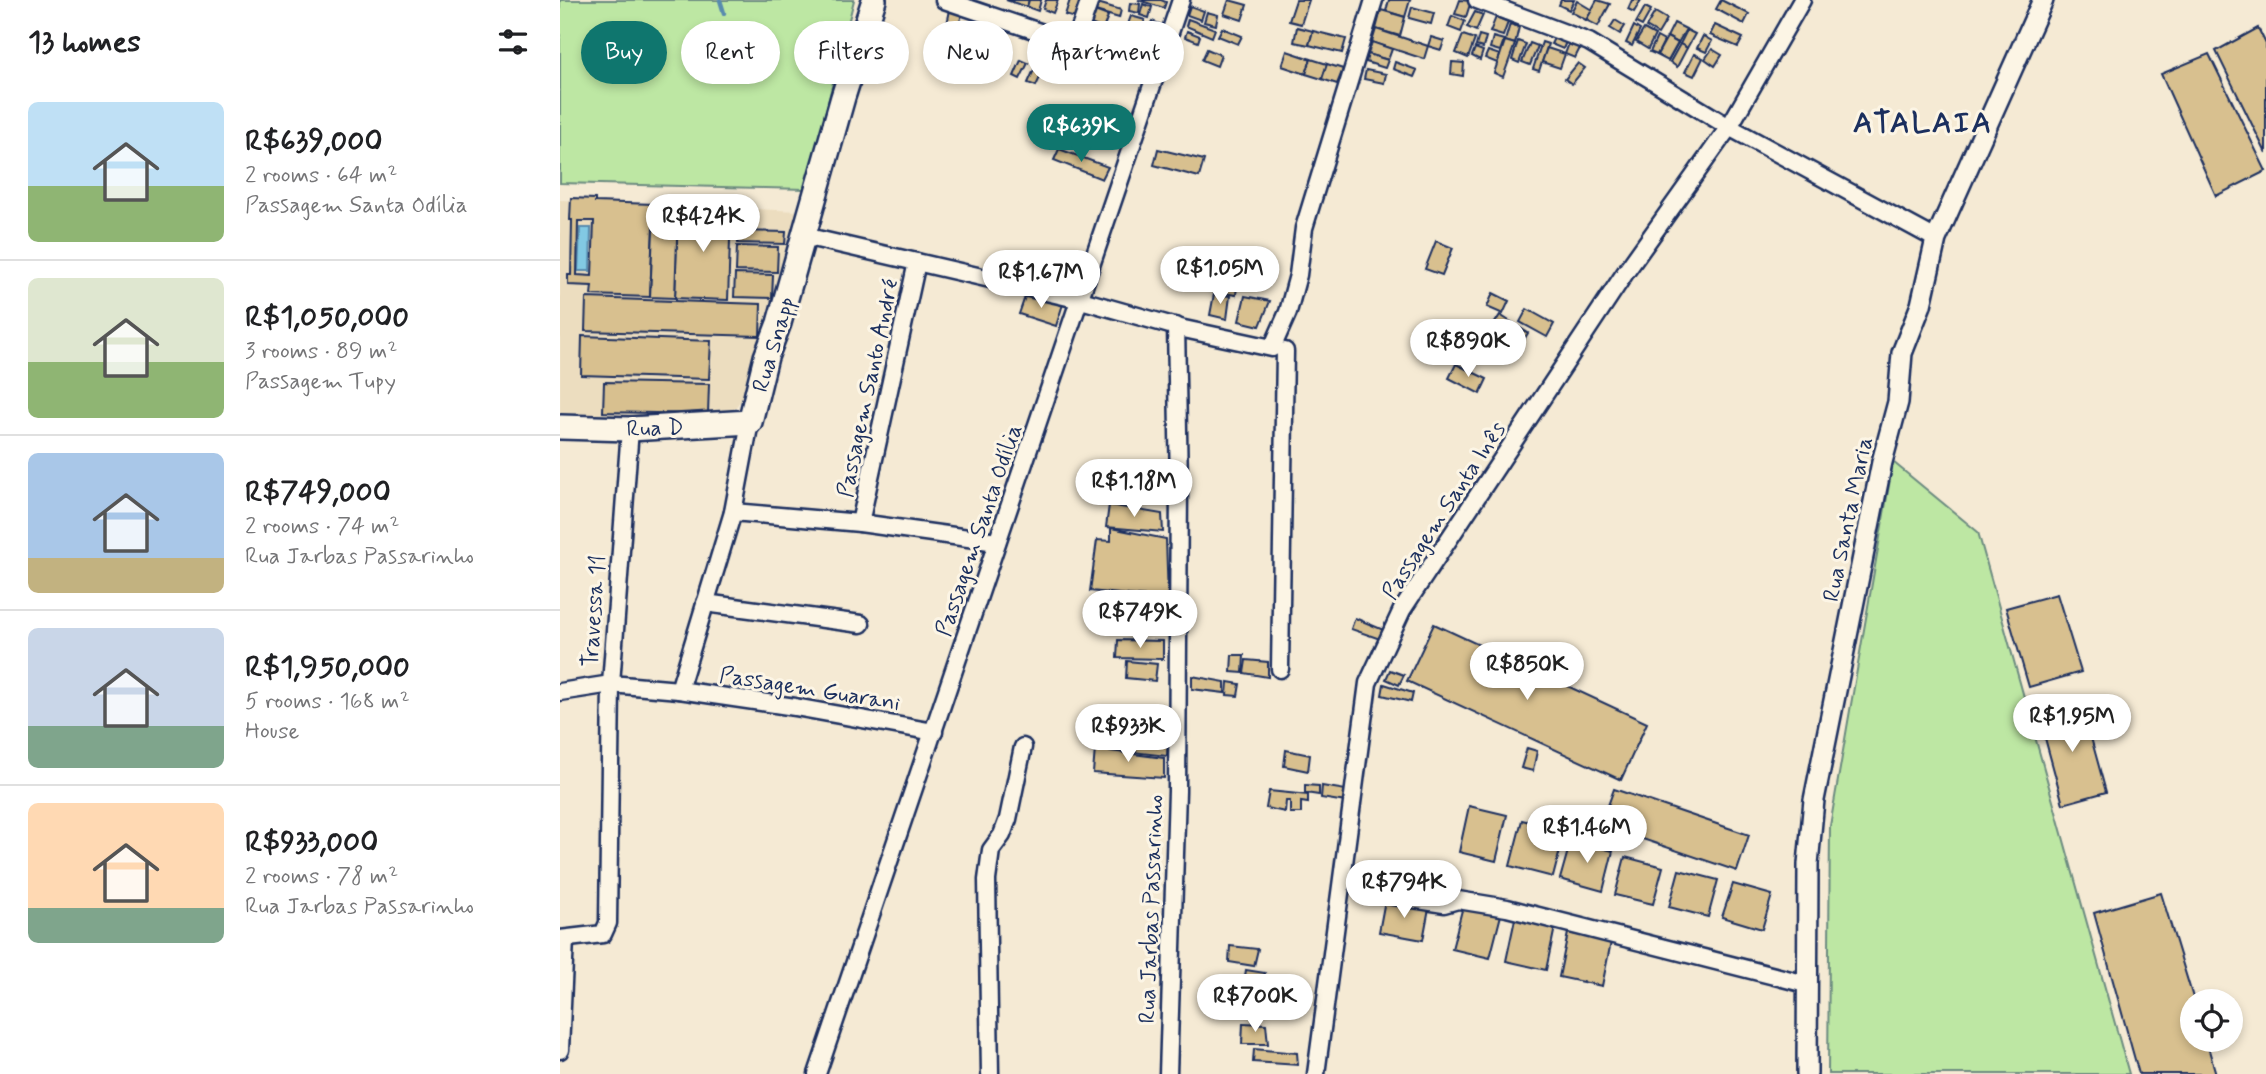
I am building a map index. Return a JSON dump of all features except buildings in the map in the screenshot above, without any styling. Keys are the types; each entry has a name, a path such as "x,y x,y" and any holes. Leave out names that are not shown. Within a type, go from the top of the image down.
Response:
{"main road":[{"name":"Rua Snapp","path":"750,422 766,357 779,323 843,97 874,0"},
{"name":"Rua D","path":"560,427 630,429 750,422"}],"street":[{"path":"944,0 1027,27"},
{"path":"1083,21 1090,0"},
{"name":"Passagem Santa Odília","path":"1174,21 1181,0"},
{"path":"1280,669 1279,350 1298,275 1304,228 1374,0"},
{"path":"1477,0 1590,42 1729,127 1936,239"},
{"name":"Passagem Santa Inês","path":"1317,1074 1368,683 1402,610 1625,273 1729,127 1802,0"},
{"name":"Rua Santa Maria","path":"1807,1074 1808,864 1814,800 1882,462 1898,402 1902,353 1921,304 1936,239 2043,0"},
{"name":"Passagem Santa Odília","path":"817,1074 1081,300 1152,84"},
{"path":"804,236 1081,300 1279,350"},
{"name":"Passagem Santo André","path":"860,523 918,262"},
{"name":"Rua Jarbas Passarinho","path":"1168,1074 1177,791 1179,484 1176,326"},
{"name":"Rua Snapp","path":"679,690 733,512 750,422"},
{"name":"Travessa 11","path":"562,939 603,934 608,923 611,684 630,429"},
{"path":"733,512 860,523 997,542"},
{"path":"705,603 861,624"},
{"name":"Passagem Guarani","path":"560,692 611,684 679,690 795,706 934,732"},
{"path":"990,1074 988,880 991,850 1002,835 1008,819 1023,747"},
{"path":"1380,894 1444,904 1458,900 1507,908 1806,984"},
{"path":"560,1050 562,939"}],"shaded area":[{"path":"560,200 800,211 745,395 734,409 697,423 560,416"}],"green space":[{"path":"560,0 854,0 849,21 794,21 794,84 833,84 806,189 560,183"},
{"path":"1893,462 1978,532 2129,1074 1828,1074 1830,826"}],"water":[{"path":"580,228 591,228 590,271 578,271"}],"waterway":[{"path":"720,0 724,13"}],"district":[{"name":"ATALAIA","path":"1923,122"}]}
